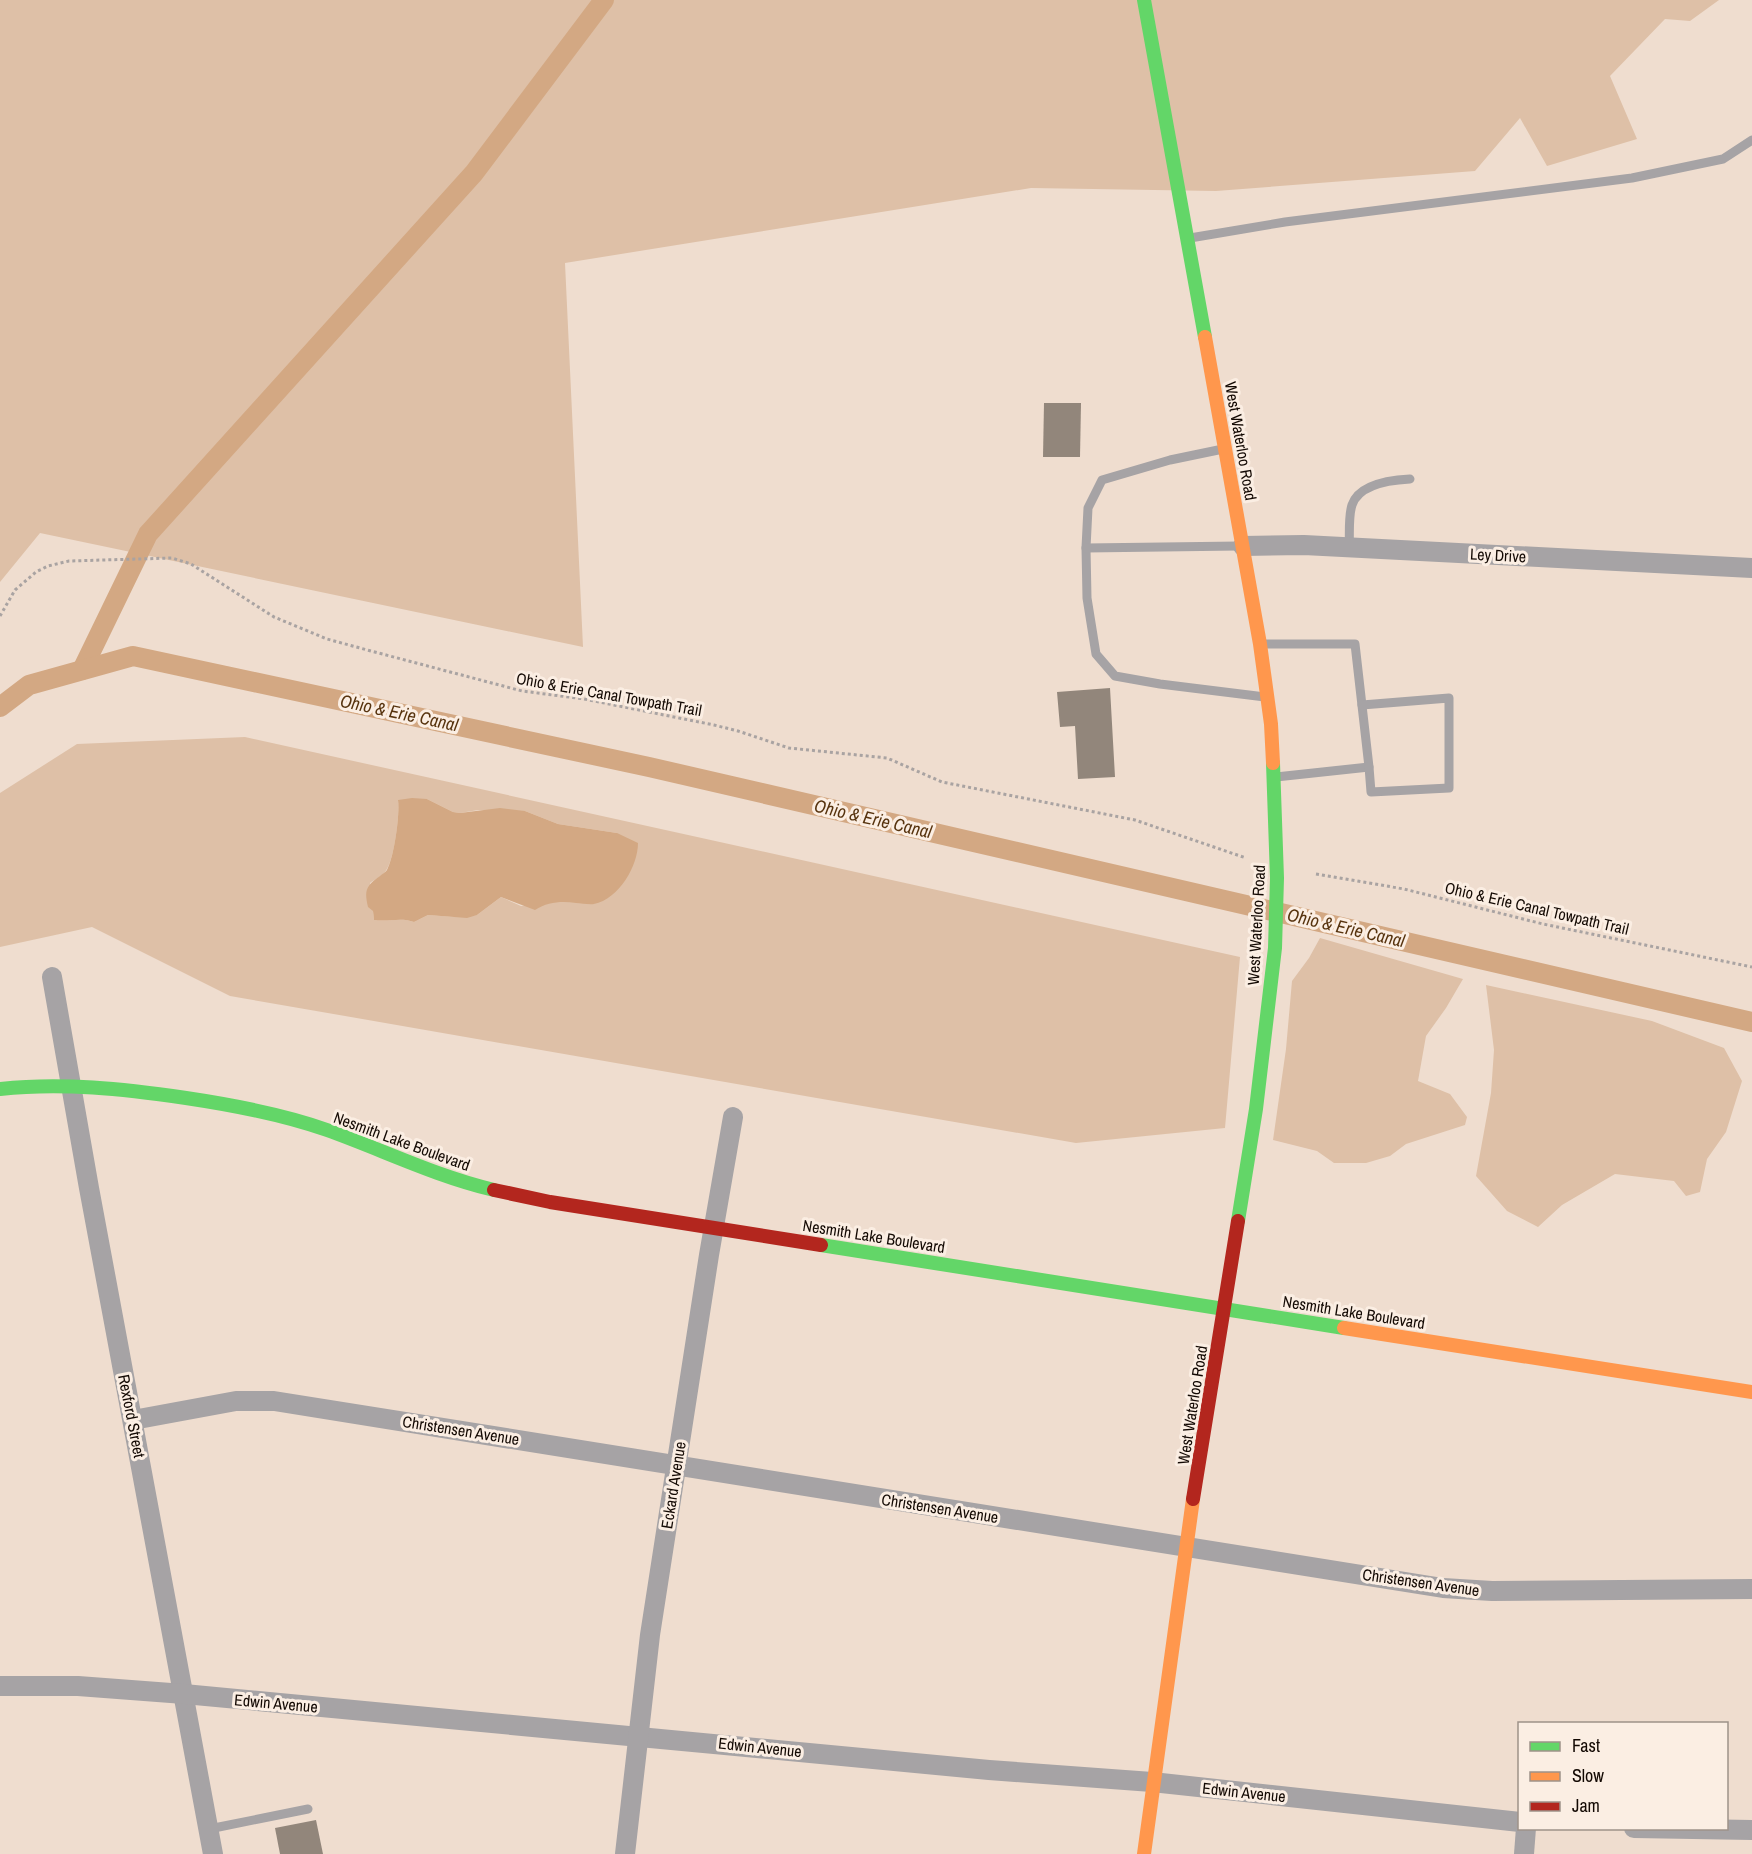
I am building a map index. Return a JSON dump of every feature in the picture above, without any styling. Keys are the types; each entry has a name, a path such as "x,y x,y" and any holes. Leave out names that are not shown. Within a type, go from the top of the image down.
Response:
{"main road":[{"name":"West Waterloo Road","path":"1144,0 1260,644 1271,724 1277,878 1275,948 1256,1109 1185,1546 1144,1854"},
{"name":"Nesmith Lake Boulevard","path":"0,1089 36,1085 133,1091 265,1111 314,1126 429,1171 482,1187 550,1202 1752,1392"}],"street":[{"name":"Ley Drive","path":"1244,546 1304,545 1752,568"},
{"name":"Rexford Street","path":"52,977 213,1854"},
{"name":"Eckard Avenue","path":"625,1854 650,1635 713,1227 733,1117"},
{"name":"Christensen Avenue","path":"133,1420 236,1401 274,1401 1467,1590 1752,1589"},
{"name":"Edwin Avenue","path":"0,1686 78,1686 184,1694 638,1735 989,1770 1152,1782 1518,1822"},
{"path":"1524,1854 1526,1830"},
{"path":"1728,1830 1752,1830"}],"lane":[{"path":"1188,238 1285,222 1641,176 1723,159 1752,140"},
{"path":"1226,449 1170,460 1102,480 1088,508 1086,548 1087,598 1096,654 1115,676 1268,698"},
{"path":"1349,548 1352,504 1363,492 1385,481 1410,479"},
{"path":"1086,548 1244,546"},
{"path":"1260,644 1355,644 1371,792 1449,788 1449,698 1362,705"},
{"path":"1273,777 1369,767"},
{"path":"209,1829 308,1809"}],"path":[{"name":"Ohio & Erie Canal Towpath Trail","path":"0,616 23,581 48,566 69,561 179,559 191,564 260,609 298,629 371,651 522,691 584,699 714,725 789,748 886,758 957,787 1107,813 1135,820 1246,858"},
{"name":"Ohio & Erie Canal Towpath Trail","path":"1316,874 1404,889 1543,924 1752,967"}],"shaded area":[{"path":"0,0 1719,0 1690,21 1665,19 1610,76 1637,139 1547,166 1520,118 1475,171 1216,191 1031,188 565,263 583,647 40,533 0,582"},
{"path":"245,737 1240,957 1225,1128 1076,1143 230,996 92,927 0,947 0,793 77,744","holes":["427,799 453,812 525,811 558,824 617,833 594,904 563,901 521,906 501,897 477,915 455,917 428,915 414,922 374,920 370,883 385,872 391,859 397,827 398,801"]},
{"path":"427,799 453,812 500,808 525,811 558,824 617,833 638,843 635,862 619,889 603,901 594,904 560,902 535,910 501,897 477,915 467,918 428,915 414,922 374,920 373,911 368,907 367,889 390,864 396,836 398,800"},
{"path":"1320,938 1463,979 1426,1036 1418,1081 1450,1094 1467,1117 1465,1125 1406,1144 1390,1156 1366,1163 1334,1163 1317,1151 1273,1140 1286,1049 1292,981"},
{"path":"1486,985 1652,1021 1724,1048 1742,1081 1726,1132 1707,1159 1700,1192 1686,1196 1674,1181 1615,1174 1562,1205 1538,1227 1507,1211 1476,1176 1491,1093 1494,1050"}],"building":[{"path":"1044,403 1081,403 1080,457 1043,457"},
{"path":"1110,688 1115,777 1078,779 1075,726 1060,727 1057,692"},
{"path":"316,1820 323,1854 280,1854 275,1828"}],"waterway":[{"path":"82,670 148,534 474,173 604,0"},
{"name":"Ohio & Erie Canal","path":"0,707 29,685 133,656 649,767 1752,1022"}],"traffic: fast":[{"path":"1144,0 1205,337"},
{"path":"1238,1221 1256,1109 1275,948 1277,878 1273,763"},
{"path":"0,1089 46,1086 116,1089 186,1098 257,1111 327,1130 430,1170 494,1190"},
{"path":"821,1245 1344,1328"}],"traffic: slow":[{"path":"1205,337 1260,644 1271,724 1273,763"},
{"path":"1344,1328 1752,1392"},
{"path":"1144,1854 1193,1499"}],"traffic: jam":[{"path":"494,1190 550,1202 821,1245"},
{"path":"1193,1499 1238,1221"}]}
